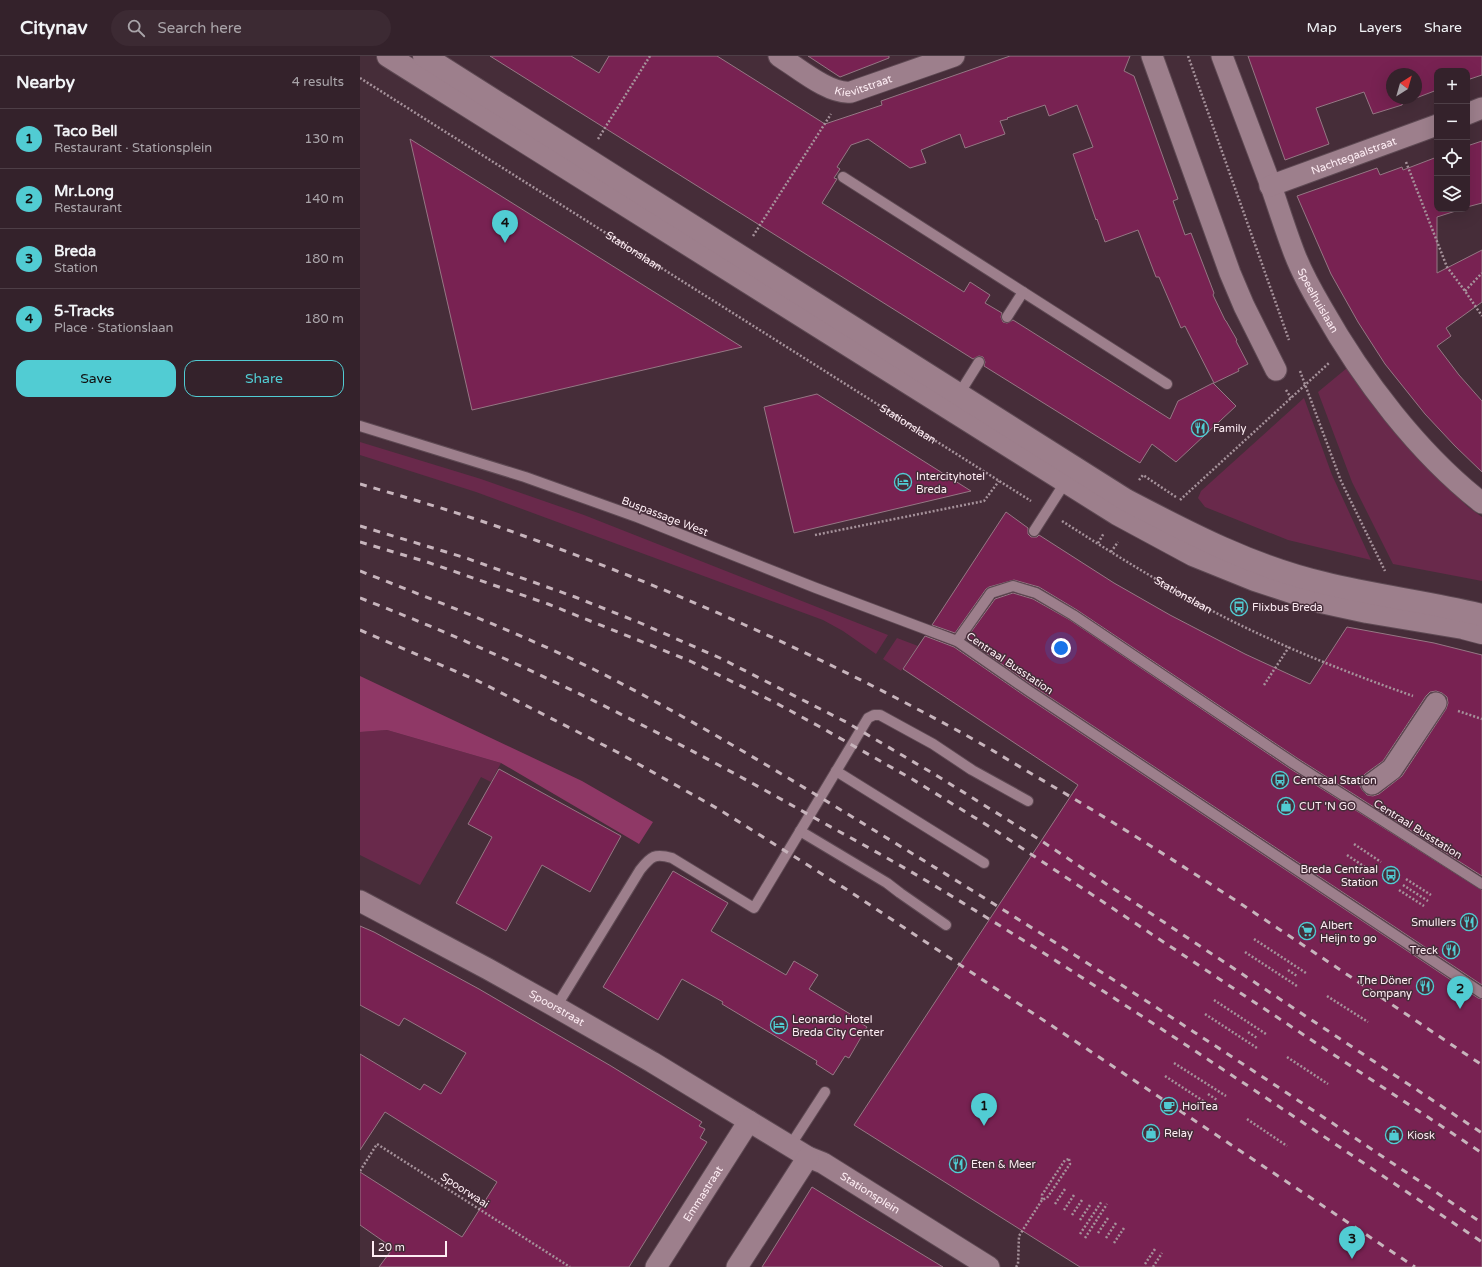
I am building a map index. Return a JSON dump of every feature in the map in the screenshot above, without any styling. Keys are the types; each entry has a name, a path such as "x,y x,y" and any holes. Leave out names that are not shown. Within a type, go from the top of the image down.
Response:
{"main road":[{"path":"388,56 1070,475 1126,500 1201,538 1260,564 1323,583 1482,615"},
{"path":"424,56 959,394 1070,475 1117,514 1154,536 1193,555 1255,580 1321,602 1367,612 1463,628 1482,633"}],"street":[{"name":"Kievitstraat","path":"779,56 829,88 844,93 851,92 954,56"},
{"path":"1152,56 1230,273 1244,306 1276,370"},
{"name":"Speelhuislaan","path":"1222,56 1295,255 1311,288 1346,347 1374,390 1441,466 1482,503"},
{"path":"1470,113 1482,108"},
{"name":"Nachtegaalstraat","path":"1270,186 1434,126"},
{"path":"1379,789 1436,704"},
{"name":"Spoorstraat","path":"360,901 556,1007 749,1121"},
{"name":"Stationsplein","path":"749,1121 808,1157 823,1163 989,1267"},
{"name":"Emmastraat","path":"656,1267 749,1121"},
{"path":"737,1267 808,1157"}],"lane":[{"path":"843,178 1167,384"},
{"path":"1007,317 1023,292"},
{"path":"959,394 979,362"},
{"name":"Buspassage West","path":"360,426 525,477 630,514 816,588 957,641"},
{"path":"1034,531 1070,475"},
{"name":"Centraal Busstation","path":"1482,884 1293,763 1073,615 1036,593 1013,586 991,593 957,641 1029,691 1482,993"},
{"path":"556,1007 640,870 653,856 661,855 672,858 754,908 868,718 877,714 933,744 972,770 1028,801"},
{"path":"836,771 984,863"},
{"path":"800,831 887,883 946,925"},
{"path":"790,1146 825,1092"}],"path":[{"path":"586,158 650,56"},
{"path":"1188,56 1292,347"},
{"name":"Stationslaan","path":"360,78 1142,571 1182,594 1230,620 1289,647 1365,678 1482,719"},
{"path":"741,255 844,93"},
{"path":"1397,139 1447,268 1482,316"},
{"path":"1465,291 1482,273"},
{"path":"1185,503 1180,500 1346,347"},
{"path":"1300,370 1341,481 1385,572"},
{"path":"815,535 984,501 999,481"},
{"path":"1380,571 1391,573"},
{"path":"1264,684 1289,647"},
{"path":"1354,844 1381,862"},
{"path":"1347,855 1374,873"},
{"path":"1406,879 1431,895"},
{"path":"1403,884 1428,901"},
{"path":"1399,890 1424,906"},
{"path":"1254,938 1306,973"},
{"path":"1245,952 1297,986"},
{"path":"1288,970 1297,976"},
{"path":"1327,996 1368,1022"},
{"path":"1214,1000 1266,1034"},
{"path":"1205,1014 1257,1048"},
{"path":"1248,1032 1257,1038"},
{"path":"1287,1057 1328,1084"},
{"path":"1174,1063 1226,1096"},
{"path":"1165,1076 1217,1110"},
{"path":"1208,1094 1217,1100"},
{"path":"1247,1119 1287,1146"},
{"name":"Spoorwaai","path":"360,1171 377,1144 570,1267"},
{"path":"1016,1267 1018,1264 1018,1236 1042,1200 1042,1195 1065,1160 1070,1159 1070,1164 1047,1198 1042,1200"},
{"path":"1056,1204 1066,1189"},
{"path":"1064,1210 1074,1195"},
{"path":"1072,1215 1082,1200"},
{"path":"1080,1234 1102,1201"},
{"path":"1085,1238 1107,1204"},
{"path":"1080,1220 1090,1205"},
{"path":"1098,1233 1108,1218"},
{"path":"1106,1238 1116,1223"},
{"path":"1114,1243 1124,1228"},
{"path":"1145,1264 1155,1249"},
{"path":"1153,1267 1162,1253"}],"shaded area":[{"path":"1347,368 1413,453 1468,507 1482,517 1482,581 1393,564 1352,482 1318,392"},
{"path":"1304,398 1332,475 1371,560 1288,540 1205,507 1198,498 1201,491"},
{"path":"360,442 481,479 584,515 888,635 876,654 843,631 823,620 476,492 360,455"},
{"path":"897,638 918,646 901,671 883,659"},
{"path":"360,676 582,781 653,822 639,844 501,763 387,730 360,732"},
{"path":"387,730 501,763 491,782 481,777 420,885 360,855 360,732"}],"building":[{"path":"490,56 571,56 599,73 609,56 717,56 825,124 882,105 881,101 1010,56 1130,56 1124,71 1134,76 1178,199 1173,201 1185,235 1191,233 1214,293 1213,295 1248,364 1238,369 1239,371 1214,383 1185,326 1181,328 1159,277 1156,277 1138,230 1105,242 1073,154 1093,147 1077,105 1049,116 1045,105 1007,118 1008,119 1000,121 1005,134 965,148 960,134 921,150 926,163 910,168 868,139 851,145 837,167 840,169 834,178 837,179 822,203 964,292 970,282 990,295 985,303 1002,313 1001,317 1003,322 1007,323 1013,320 1170,419 1178,401 1213,383 1236,406 1176,462 1152,444 1140,463 984,366 985,362 983,357 979,356 973,359"},
{"path":"808,56 889,56 889,58 840,77"},
{"path":"1248,56 1482,56 1482,75 1470,79 1470,68 1434,68 1434,91 1422,96 1422,68 1386,68 1386,104 1402,105 1373,114 1364,92 1316,108 1329,144 1285,160"},
{"path":"410,139 742,347 472,410"},
{"path":"1482,141 1482,203 1470,206 1470,176 1470,145"},
{"path":"1434,158 1434,212 1453,212 1437,217 1437,273 1482,250 1482,302 1446,328 1451,336 1437,346 1459,375 1482,401 1482,472 1425,414 1385,364 1358,322 1331,274 1297,196 1377,168 1380,175 1402,167 1403,170"},
{"path":"817,394 971,491 794,533 764,407"},
{"path":"1006,512 1028,528 1028,534 1031,537 1037,537 1039,535 1114,583 1170,615 1245,654 1310,684 1347,627 1434,643 1482,655 1482,876 1297,758 1077,610 1039,587 1014,580 989,587 986,589 955,633 932,625","holes":["1436,691 1447,697 1448,703 1446,709 1402,776 1379,794 1373,796 1367,795 1360,786 1361,779 1365,774 1383,761 1426,696 1430,692"]},
{"path":"1013,593 1033,599 1070,620 1289,768 1482,890 1482,985 1033,686 966,639 995,599"},
{"path":"925,636 954,647 1478,998 1482,999 1482,1267 1080,1267 854,1125 1078,785 903,669"},
{"path":"499,769 621,836 590,892 542,865 506,931 456,903 492,837 468,824"},
{"path":"673,871 728,903 711,931 786,975 794,961 818,975 809,989 860,1020 859,1022 867,1027 849,1058 845,1056 833,1075 816,1064 817,1061 722,1004 723,1002 682,979 658,1020 603,987"},
{"path":"360,926 374,932 479,989 611,1066 702,1122 699,1126 705,1129 700,1138 707,1142 629,1267 379,1267 393,1248 360,1225 360,1172 462,1237 497,1182 385,1112 360,1150 360,1054 420,1090 424,1084 441,1094 466,1053 404,1018 399,1026 360,1005"},
{"path":"812,1187 862,1218 943,1267 762,1267"}],"railway":[{"path":"360,484 442,508 504,529 582,557 639,580 752,628 917,709 971,738 1094,811 1206,881 1482,1065"},
{"path":"360,526 466,558 575,597 638,622 720,658 846,722 939,777 1040,840 1482,1133"},
{"path":"360,542 427,562 548,604 690,661 776,703 822,728 912,779 990,827 1482,1153"},
{"path":"360,571 479,618 566,656 672,711 747,754 969,889 1117,982 1482,1223"},
{"path":"360,598 476,646 590,699 701,756 925,880 996,923 1136,1012 1482,1242"},
{"path":"360,630 478,681 617,752 720,810 849,891 1415,1267"}],"place":[{"name":"5-Tracks","path":"505,243"},
{"name":"Family","path":"1200,428"},
{"name":"Intercityhotel Breda","path":"903,482"},
{"name":"Flixbus Breda","path":"1239,607"},
{"name":"Centraal Station","path":"1280,780"},
{"name":"CUT 'N GO","path":"1286,806"},
{"name":"Breda Centraal Station","path":"1391,875"},
{"name":"Smullers","path":"1469,922"},
{"name":"Albert Heijn to go","path":"1307,931"},
{"name":"Treck","path":"1451,950"},
{"name":"The Döner Company","path":"1425,986"},
{"name":"Mr.Long","path":"1460,1009"},
{"name":"Leonardo Hotel Breda City Center","path":"779,1025"},
{"name":"HoiTea","path":"1169,1106"},
{"name":"Taco Bell","path":"984,1126"},
{"name":"Relay","path":"1151,1133"},
{"name":"Kiosk","path":"1394,1135"},
{"name":"Eten & Meer","path":"958,1164"},
{"name":"Breda","path":"1352,1259"}]}
